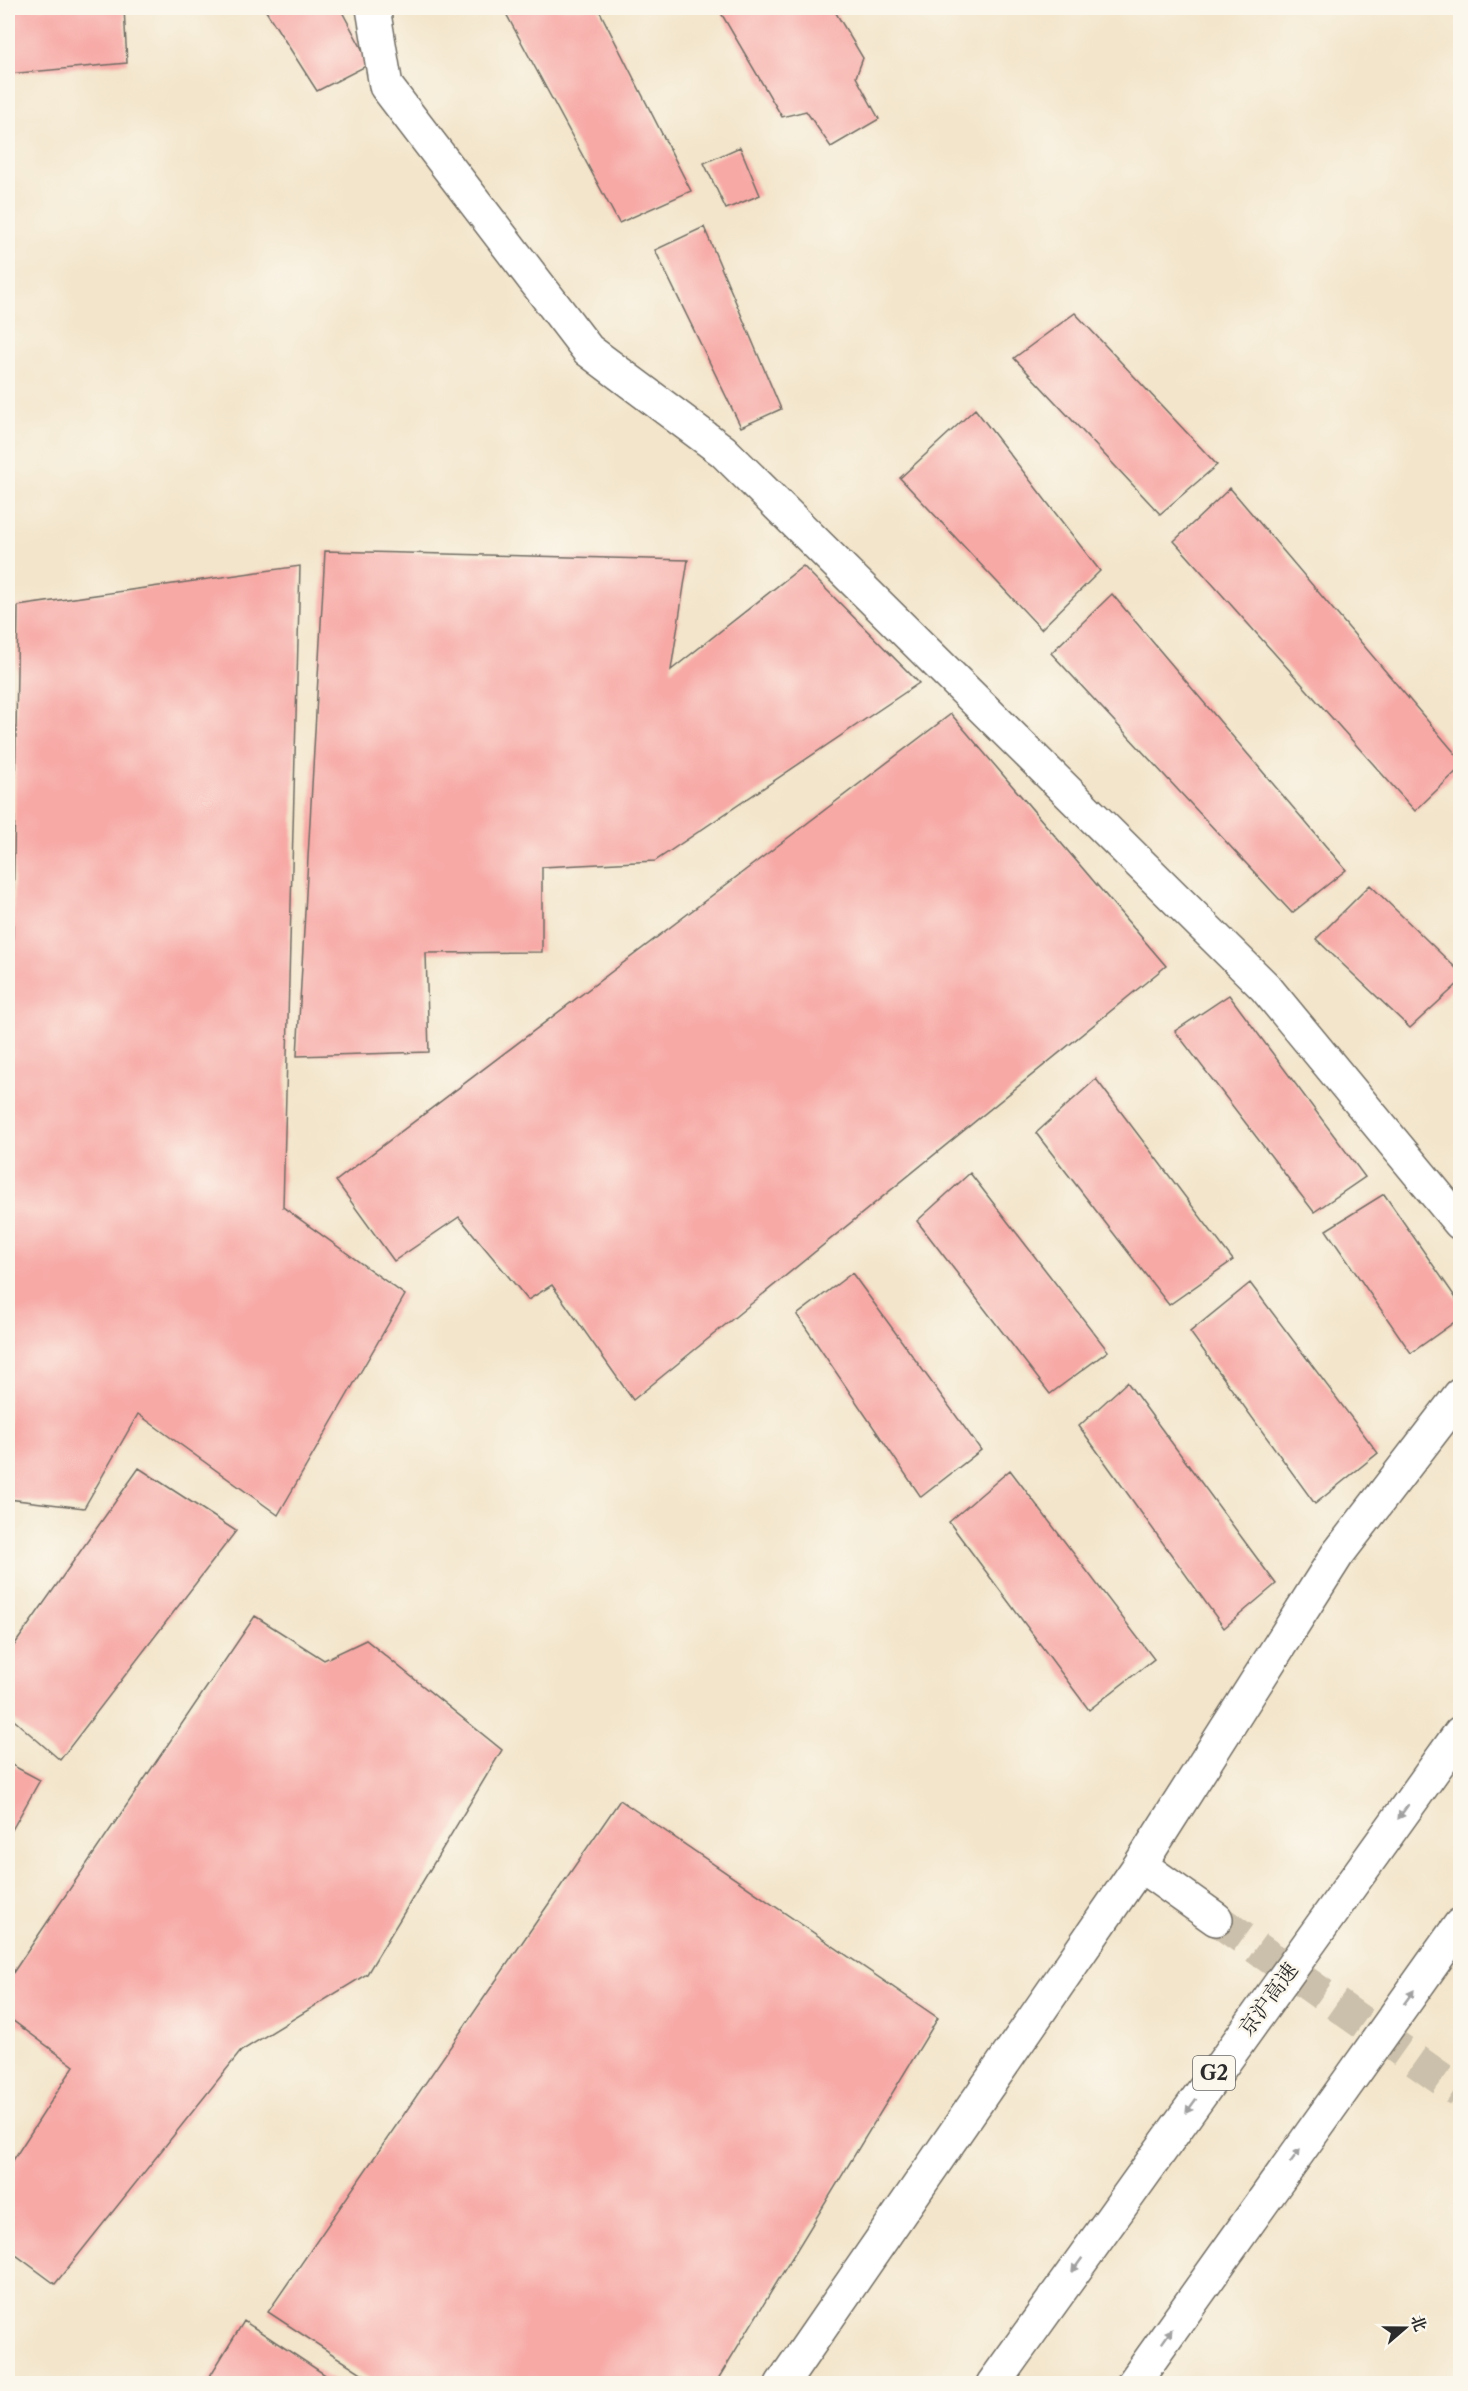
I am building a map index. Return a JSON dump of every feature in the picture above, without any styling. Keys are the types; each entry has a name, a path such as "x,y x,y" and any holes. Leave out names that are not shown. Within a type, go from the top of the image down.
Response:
{"main road":[{"path":"374,8 386,86 588,350 723,452 1265,987 1461,1223"},
{"path":"782,2384 1140,1865 1337,1555 1461,1395"},
{"name":"京沪高速","path":"993,2384 1461,1733"},
{"path":"1140,1865 1216,1919"},
{"path":"1133,2384 1461,1925"}],"building":[{"path":"8,8 124,8 127,63 8,74"},
{"path":"264,8 340,8 370,64 317,91"},
{"path":"503,8 598,8 691,191 619,223"},
{"path":"718,8 833,8 863,58 856,77 879,119 831,147 806,111 782,117"},
{"path":"740,147 760,195 726,209 704,163"},
{"path":"704,227 781,409 741,427 655,250"},
{"path":"1075,313 1217,465 1160,514 1014,358"},
{"path":"975,409 1100,571 1041,629 900,478"},
{"path":"1230,488 1460,759 1460,768 1415,811 1174,541"},
{"path":"325,551 688,560 671,670 803,566 919,683 655,861 542,867 542,952 426,953 429,1052 297,1056"},
{"path":"300,566 283,1207 405,1295 278,1515 138,1414 84,1508 8,1499 8,1234 18,606"},
{"path":"1112,594 1346,870 1292,913 1051,653"},
{"path":"951,714 1166,966 633,1400 552,1285 528,1300 459,1217 394,1261 336,1181"},
{"path":"1370,885 1460,972 1460,982 1410,1028 1316,939"},
{"path":"1229,995 1365,1177 1314,1212 1175,1031"},
{"path":"1096,1079 1233,1260 1169,1305 1036,1133"},
{"path":"970,1173 1108,1351 1050,1394 917,1221"},
{"path":"1384,1194 1460,1304 1460,1318 1411,1353 1326,1230"},
{"path":"852,1273 981,1450 921,1497 797,1315"},
{"path":"1250,1283 1378,1453 1315,1504 1190,1332"},
{"path":"1127,1382 1276,1584 1224,1628 1079,1426"},
{"path":"139,1468 236,1531 60,1760 8,1715 8,1654"},
{"path":"1010,1470 1154,1659 1089,1710 949,1522"},
{"path":"255,1616 324,1660 366,1640 502,1750 367,1974 241,2051 55,2284 8,2249 8,2168 74,2066 8,2017 8,1980"},
{"path":"8,1763 40,1780 8,1837"},
{"path":"620,1800 938,2018 715,2384 378,2384 268,2312"},
{"path":"244,2321 339,2384 205,2384"}],"tunnel":[{"path":"1216,1919 1460,2092"}]}
